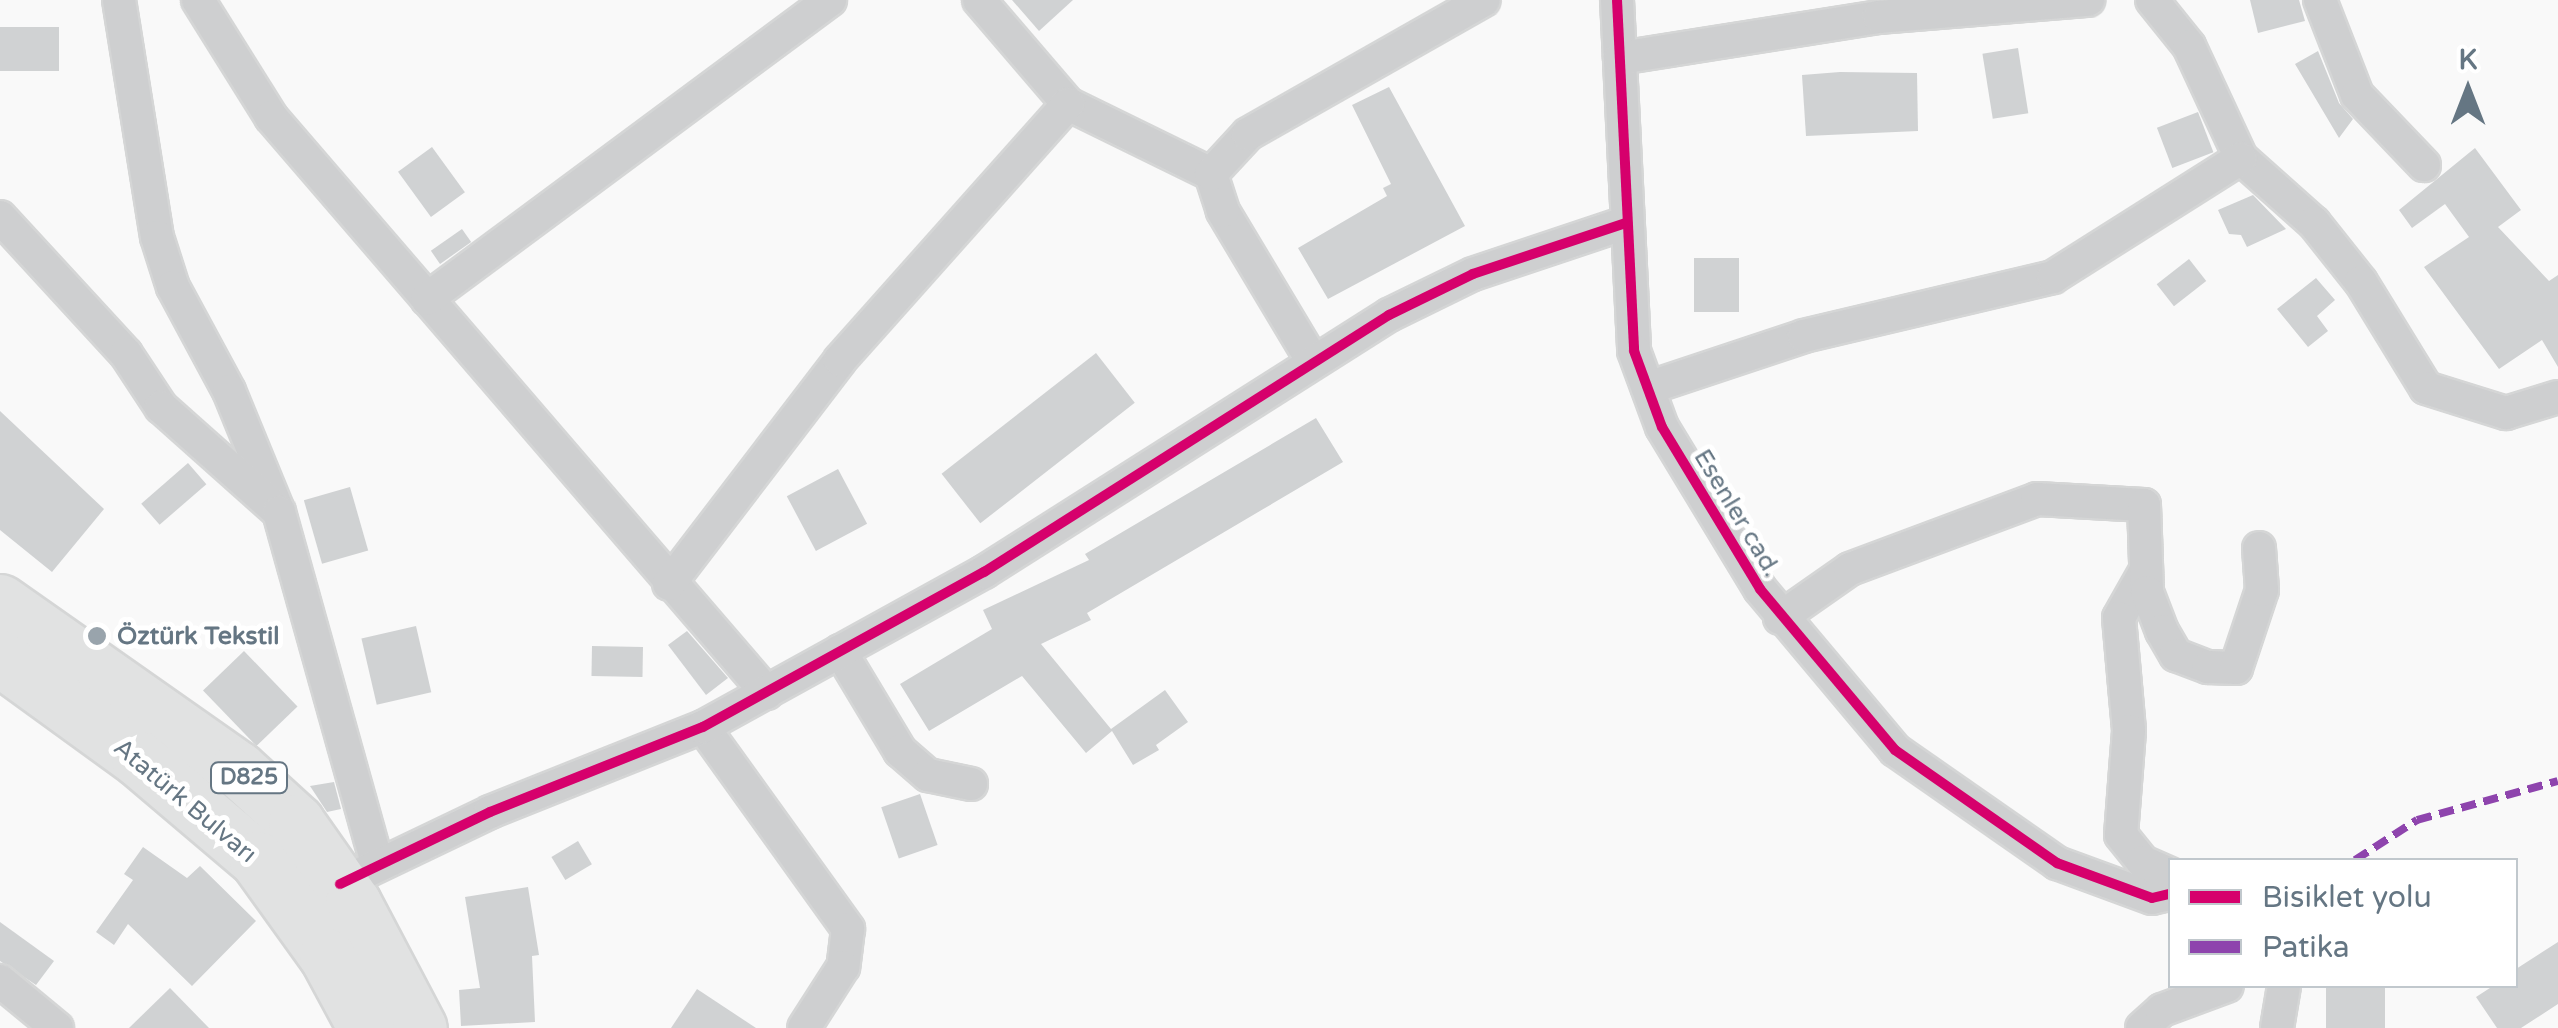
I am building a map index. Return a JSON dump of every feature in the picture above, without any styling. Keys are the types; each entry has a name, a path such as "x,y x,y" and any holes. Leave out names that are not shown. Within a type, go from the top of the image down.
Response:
{"highway":[{"name":"Atatürk Bulvarı","path":"0,602 238,769 359,874 419,1028"},
{"name":"Atatürk Bulvarı","path":"0,658 139,759 257,860 327,956 366,1028"}],"street":[{"path":"119,0 156,238 173,287 229,391 279,512 359,874 703,727 1117,492 1312,360 1473,274 1624,223"},
{"path":"198,0 271,116 669,584 767,693"},
{"path":"427,299 830,0"},
{"path":"979,0 1068,104 1212,174 1223,211 1312,360"},
{"path":"1212,174 1248,134 1484,0"},
{"name":"Esenler cad.","path":"1617,0 1624,223 1634,351 1662,427 1780,618 1895,750 2057,863 2152,898 2168,894"},
{"path":"1620,58 1878,17 2088,0"},
{"path":"2152,0 2189,46 2241,158 2314,223 2362,282 2426,388 2506,413 2558,397"},
{"path":"2320,0 2357,96 2424,165"},
{"path":"669,584 851,348 1068,104"},
{"path":"1648,388 1804,336 2053,277 2241,158"},
{"path":"0,217 126,354 161,407 229,474 279,512"},
{"path":"1780,618 1850,569 2038,500 2144,505 2147,592 2176,655 2208,667 2236,668 2262,590 2259,548"},
{"path":"2146,570 2119,618 2128,732 2122,835 2142,862 2168,873"},
{"path":"840,651 900,751 928,775 971,784"},
{"path":"703,727 848,929 843,966 804,1028"},
{"path":"0,982 57,1028"},
{"path":"2142,1028 2162,1010 2222,988"},
{"path":"2277,1028 2284,988"}],"building":[{"path":"1012,0 1073,0 1039,31"},
{"path":"2250,0 2299,0 2305,21 2258,33"},
{"path":"0,27 59,27 59,71 0,71"},
{"path":"2018,48 2028,113 1993,119 1982,54"},
{"path":"2318,51 2339,103 2353,119 2339,138 2295,64"},
{"path":"1917,73 1918,131 1806,136 1802,75"},
{"path":"1389,87 1465,226 1328,299 1298,248 1387,196 1383,188 1391,184 1352,105"},
{"path":"2198,112 2213,152 2172,168 2157,128"},
{"path":"432,147 465,192 431,217 398,172"},
{"path":"2475,148 2521,210 2498,227 2549,281 2558,275 2558,367 2542,340 2499,369 2424,267 2469,237 2445,204 2412,228 2399,210"},
{"path":"2253,195 2286,229 2247,247 2241,235 2229,234 2218,210"},
{"path":"462,229 471,242 440,264 431,251"},
{"path":"1694,258 1739,258 1739,312 1694,312"},
{"path":"2189,259 2206,281 2174,306 2157,284"},
{"path":"2316,278 2335,300 2317,316 2328,331 2308,347 2277,309"},
{"path":"1096,353 1135,403 980,523 942,474"},
{"path":"0,411 104,509 52,572 0,530"},
{"path":"1316,418 1343,462 1087,613 1091,620 1041,644 1111,729 1165,690 1188,722 1156,745 1159,750 1133,765 1112,731 1086,753 1022,676 929,731 900,684 992,629 983,610 1089,560 1085,554"},
{"path":"188,463 206,484 160,525 141,504"},
{"path":"838,469 867,524 816,551 787,496"},
{"path":"350,487 368,550 322,564 304,500"},
{"path":"416,626 431,692 377,705 361,639"},
{"path":"687,631 728,678 706,695 668,645"},
{"path":"592,646 643,647 642,677 591,676"},
{"path":"244,651 297,706 256,746 203,691"},
{"path":"334,782 341,809 327,812 310,786"},
{"path":"920,794 938,845 899,858 881,807"},
{"path":"578,841 592,864 565,880 551,857"},
{"path":"143,847 187,878 200,866 256,921 192,986 128,924 114,945 96,932 133,880 124,874"},
{"path":"528,887 539,955 532,956 535,1022 461,1026 459,990 480,988 465,897"},
{"path":"0,922 54,961 36,985 0,961"},
{"path":"2558,942 2558,1004 2521,1028 2497,1028 2476,997 2490,988 2518,988 2518,968"},
{"path":"170,988 209,1028 129,1028"},
{"path":"2326,988 2385,988 2385,1028 2326,1028"},
{"path":"697,989 756,1028 671,1028"}],"marked path":[{"path":"2358,858 2417,820 2558,781"}],"cycle path":[{"path":"1617,0 1634,351 1662,427 1760,589 1895,750 2057,863 2152,898 2168,894"},
{"path":"340,884 490,812 703,727 984,572 1389,315 1473,274 1625,223"}],"place":[{"name":"Öztürk Tekstil","path":"97,636"}]}
